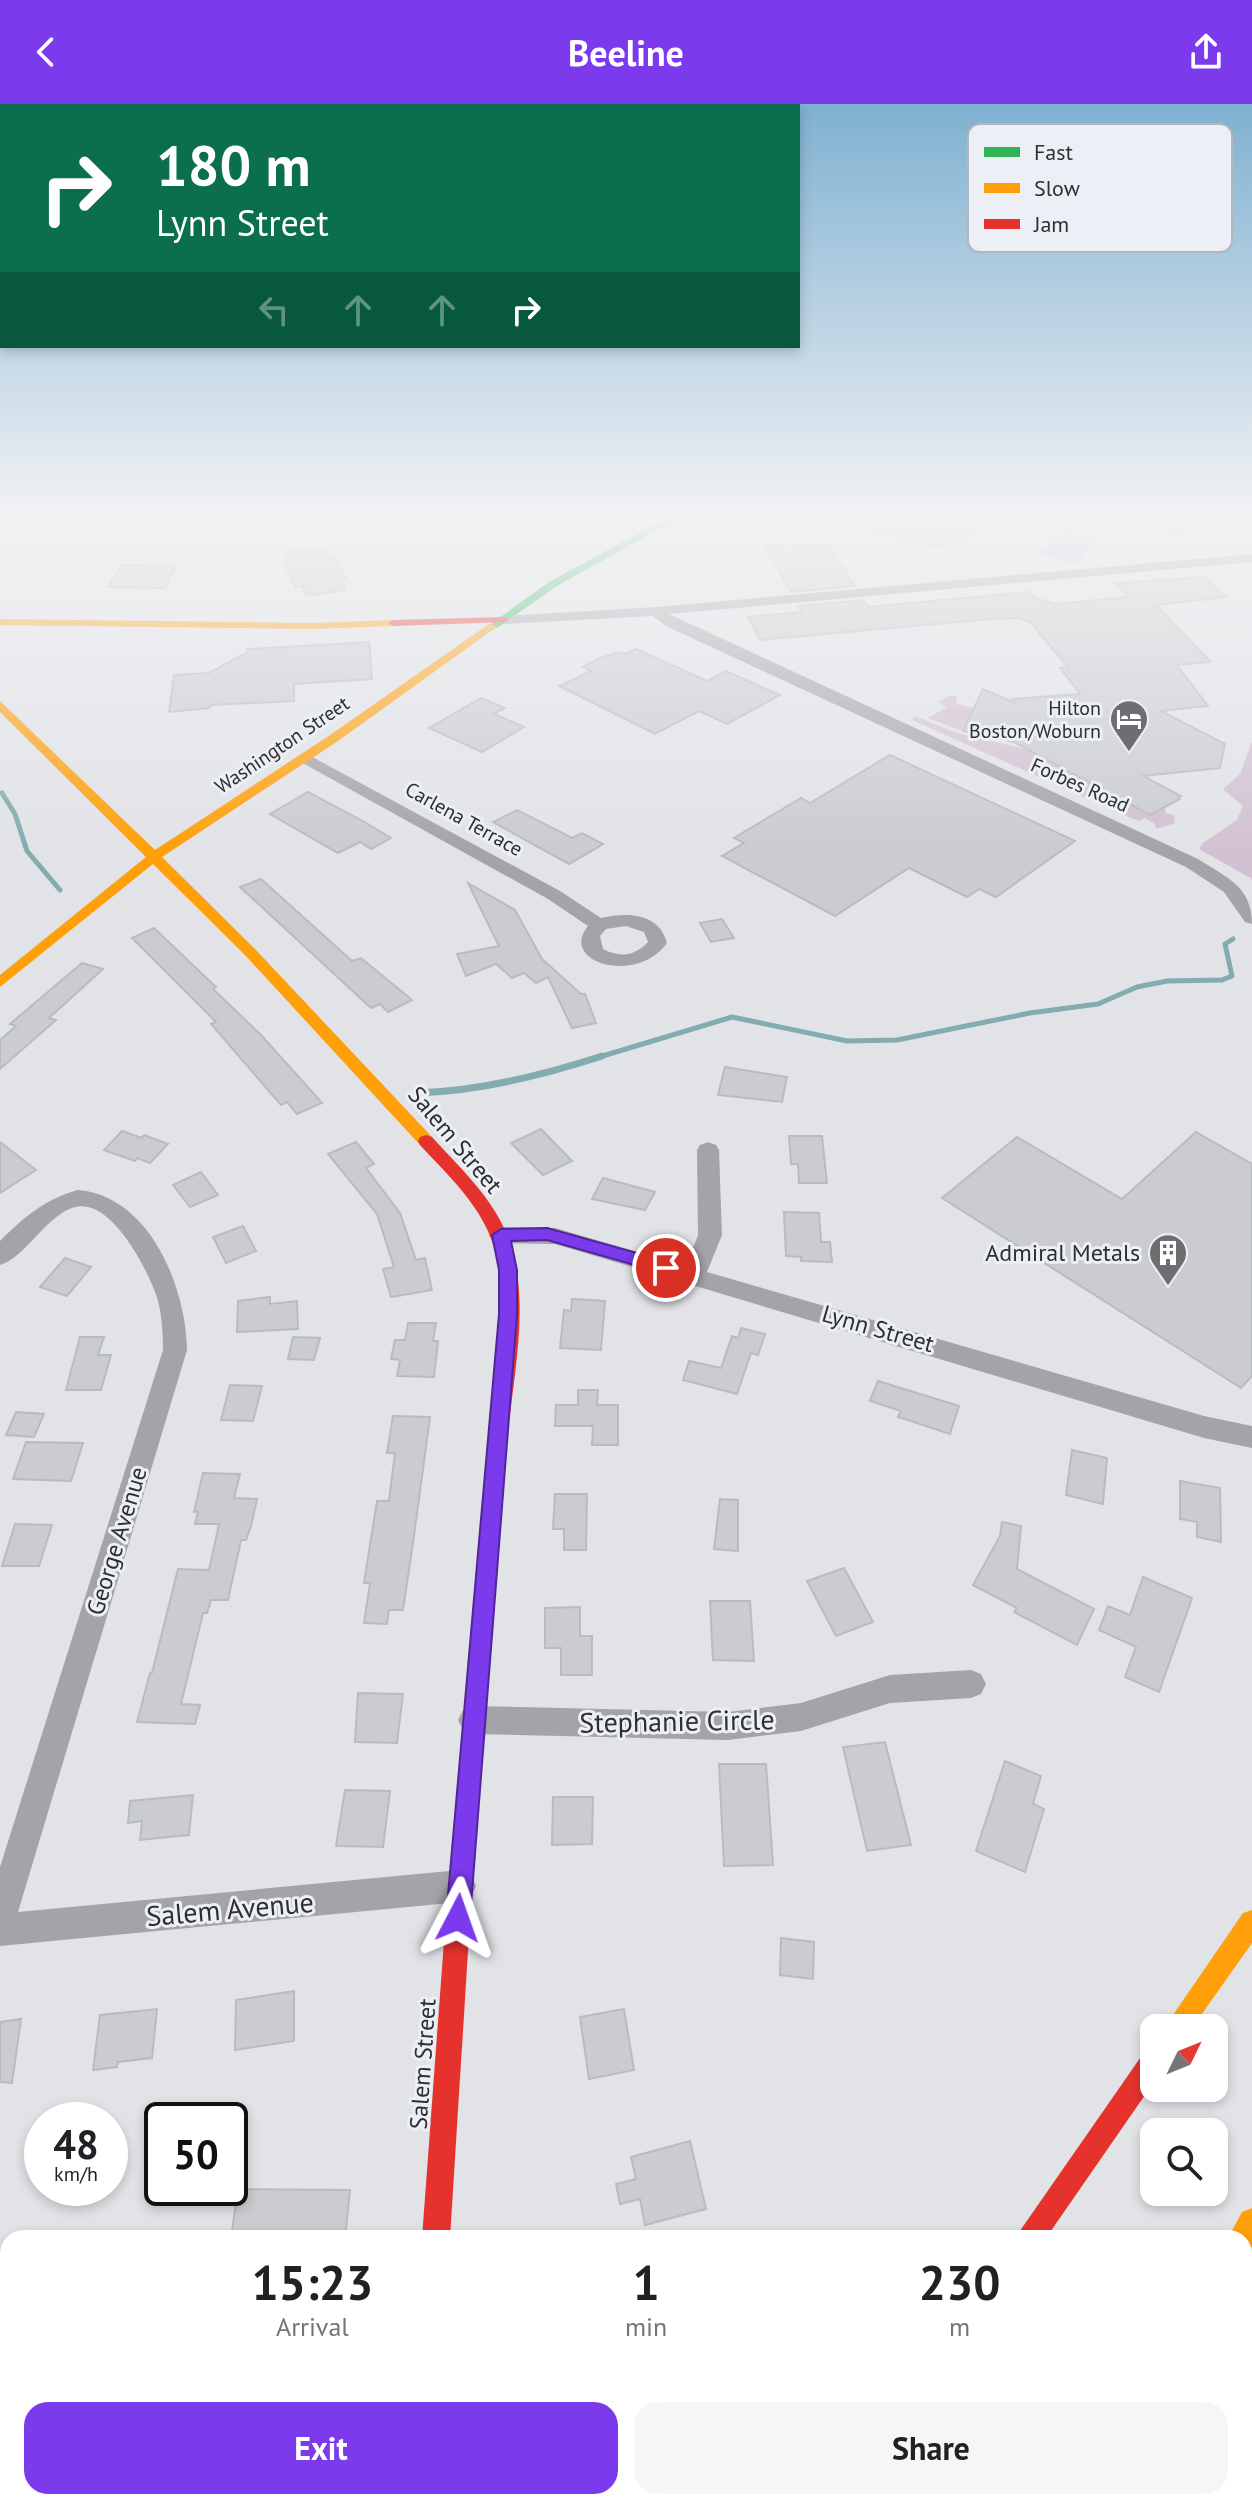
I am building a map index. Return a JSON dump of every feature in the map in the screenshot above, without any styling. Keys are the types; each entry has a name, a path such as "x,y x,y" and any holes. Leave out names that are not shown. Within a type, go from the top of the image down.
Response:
{"main road":[{"path":"257,625 335,625"},
{"path":"438,625 459,631 464,639 460,649"},
{"name":"Washington Street","path":"0,982 155,856 305,758 495,625"},
{"name":"Salem Street","path":"0,705 155,856 352,1058 462,1184 501,1235 508,1270 508,1314 460,1886 437,2230"},
{"path":"1187,2014 1252,1922"},
{"path":"1035,2230 1140,2080"}],"street":[{"name":"Forbes Road","path":"677,625 1192,863 1230,888 1252,918"},
{"name":"Carlena Terrace","path":"305,758 554,895 599,925"},
{"path":"694,1276 710,1235 708,1150"},
{"name":"George Avenue","path":"0,1256 49,1211 80,1198 93,1199 111,1207 136,1237 167,1291 175,1325 175,1350 0,1918"},
{"name":"Lynn Street","path":"501,1235 547,1234 1204,1427 1252,1437"},
{"name":"Stephanie Circle","path":"473,1720 728,1726 801,1717 890,1689 971,1684"},
{"name":"Salem Avenue","path":"0,1930 460,1886"}],"shaded area":[{"path":"950,695 957,697 956,704 974,708 963,731 928,718 947,707 938,702"},
{"path":"915,716 954,732 1030,750 1150,815 1163,808 1165,813 1174,815 1175,823 1156,829 1155,824 1144,818 1139,821 1131,818 912,720"},
{"path":"1252,741 1252,879 1199,849 1237,820 1243,806 1223,789 1240,774"}],"building":[{"name":"Hilton Boston/Woburn","path":"752,625 921,625 760,640"},
{"name":"Hilton Boston/Woburn","path":"1033,625 1176,625 1211,662 1177,665 1208,706 1161,711 1225,744 1220,768 1143,776 1181,796 1150,815 1014,742 963,731 983,689 1015,703 1012,699 1080,694 1060,668 1068,667"},
{"path":"369,642 372,679 294,684 294,701 211,705 210,708 169,712 174,675 209,673 248,652 248,649"},
{"path":"636,649 707,681 726,671 780,695 727,724 699,711 655,734 559,686 591,671 583,667 600,658"},
{"path":"481,698 505,708 494,714 524,727 482,752 429,728"},
{"path":"890,755 1075,841 996,897 979,889 967,897 909,868 835,916 722,856 744,843 734,838 801,798 810,803"},
{"path":"308,792 391,838 371,849 360,842 338,853 270,814"},
{"path":"517,810 572,838 582,833 603,844 569,864 493,822"},
{"path":"261,879 352,961 361,958 412,1000 388,1012 380,1004 371,1008 240,887"},
{"path":"468,883 515,910 542,959 581,994 585,994 596,1023 572,1028 548,977 536,983 524,973 512,978 496,964 466,976 457,954 499,946"},
{"path":"722,919 734,938 711,942 700,923"},
{"path":"154,928 216,987 213,989 261,1035 322,1103 297,1114 287,1102 281,1105 211,1024 216,1022 132,938"},
{"path":"82,963 103,969 49,1018 56,1020 0,1069 0,1040 16,1026 10,1024"},
{"path":"725,1067 787,1077 782,1102 718,1095"},
{"path":"541,1129 572,1161 543,1175 511,1143"},
{"path":"122,1131 168,1144 150,1163 104,1150"},
{"name":"Admiral Metals","path":"1196,1132 1252,1164 1252,1376 1241,1388 942,1198 1017,1137 1122,1199"},
{"path":"789,1136 822,1136 827,1183 799,1183 798,1164 791,1164"},
{"path":"0,1142 36,1170 0,1193"},
{"path":"356,1142 374,1164 366,1168 400,1213 416,1260 425,1258 432,1290 391,1297 383,1269 394,1267 377,1214 328,1154"},
{"path":"201,1172 218,1195 190,1207 173,1185"},
{"path":"603,1178 655,1192 645,1210 592,1199"},
{"path":"784,1212 819,1213 821,1242 830,1242 832,1262 801,1261 801,1257 786,1256"},
{"path":"243,1226 256,1251 226,1263 213,1237"},
{"path":"65,1258 91,1267 67,1296 40,1287"},
{"path":"270,1297 270,1304 297,1301 298,1329 237,1332 238,1301"},
{"path":"572,1299 605,1301 601,1350 560,1348 564,1310 571,1311"},
{"path":"408,1323 436,1323 433,1341 438,1341 434,1377 397,1376 400,1360 391,1359 395,1340 405,1340"},
{"path":"741,1328 765,1334 758,1355 751,1353 737,1394 683,1380 689,1361 721,1368 732,1336 738,1338"},
{"path":"80,1337 104,1337 98,1355 111,1355 101,1390 66,1390"},
{"path":"293,1337 320,1338 314,1360 288,1359"},
{"path":"878,1381 959,1406 950,1434 898,1417 901,1411 870,1401"},
{"path":"230,1385 262,1386 253,1421 221,1420"},
{"path":"578,1390 598,1390 597,1405 618,1405 618,1445 592,1445 593,1426 555,1426 556,1405 578,1405"},
{"path":"16,1412 44,1414 34,1437 6,1435"},
{"path":"393,1416 430,1417 413,1543 403,1610 389,1610 387,1624 364,1623 370,1583 364,1583 377,1501 389,1501 395,1453 387,1453"},
{"path":"26,1442 83,1443 71,1481 13,1479"},
{"path":"1072,1450 1107,1458 1103,1504 1066,1495"},
{"path":"203,1473 240,1474 234,1498 257,1499 251,1526 246,1540 241,1540 228,1600 211,1600 207,1613 203,1613 181,1704 200,1705 195,1724 137,1722 178,1569 209,1570 219,1524 195,1524 198,1511 194,1512"},
{"path":"1180,1481 1220,1488 1221,1542 1197,1537 1197,1522 1180,1519"},
{"path":"555,1494 587,1494 586,1550 564,1550 564,1529 553,1529"},
{"path":"720,1499 738,1500 738,1551 714,1549"},
{"path":"1002,1522 1021,1526 1017,1569 1094,1609 1077,1645 1014,1612 1017,1608 973,1585 1000,1536"},
{"path":"15,1524 52,1525 39,1566 2,1566"},
{"path":"844,1568 873,1622 836,1636 807,1581"},
{"path":"1143,1577 1192,1598 1159,1692 1125,1677 1136,1647 1099,1630 1108,1606 1130,1615"},
{"path":"710,1601 750,1601 754,1661 713,1660"},
{"path":"580,1607 580,1636 592,1636 592,1675 561,1675 561,1648 545,1648 545,1608"},
{"path":"358,1693 403,1694 397,1743 355,1742"},
{"path":"885,1742 911,1845 867,1851 843,1747"},
{"path":"1005,1761 1041,1776 1033,1804 1044,1809 1025,1872 976,1851"},
{"path":"719,1764 766,1764 773,1865 724,1866"},
{"path":"345,1790 390,1791 383,1847 336,1846"},
{"path":"193,1795 189,1835 140,1840 142,1821 128,1823 130,1801"},
{"path":"553,1797 593,1797 592,1844 552,1845"},
{"path":"781,1938 814,1942 813,1979 780,1975"},
{"path":"294,1991 294,2041 235,2050 236,2000"},
{"path":"157,2009 152,2058 118,2062 117,2067 93,2070 100,2015"},
{"path":"624,2009 634,2070 589,2079 580,2017"},
{"path":"21,2019 12,2083 0,2082 0,2022"},
{"path":"690,2141 706,2209 645,2225 640,2199 620,2204 616,2184 636,2179 631,2157"},
{"path":"248,2189 350,2190 346,2230 232,2230 236,2206 248,2206"}],"waterway":[{"path":"2,793 15,814 27,851 60,890"},
{"path":"596,1058 732,1017 847,1041 897,1040 1030,1013 1098,1004 1137,987 1167,981 1222,980 1232,976 1225,944 1233,939"},
{"path":"417,1093 511,1081 602,1056"}],"traffic: slow":[{"path":"257,625 332,625"},
{"path":"0,982 155,856 334,738 493,626"},
{"path":"0,705 250,952 426,1141"},
{"path":"460,1887 498,1434"},
{"path":"1187,2014 1252,1922"},
{"path":"1247,2230 1252,2222"}],"traffic: jam":[{"path":"426,1141 480,1204 495,1227 503,1249 510,1301 498,1434"},
{"path":"437,2230 460,1887"},
{"path":"1035,2230 1140,2080"}],"place":[{"name":"Hilton Boston/Woburn","path":"1129,753"},
{"name":"Admiral Metals","path":"1168,1287"}],"route":[{"path":"458,1918 508,1314 508,1270 501,1235 547,1234 666,1268"}]}
